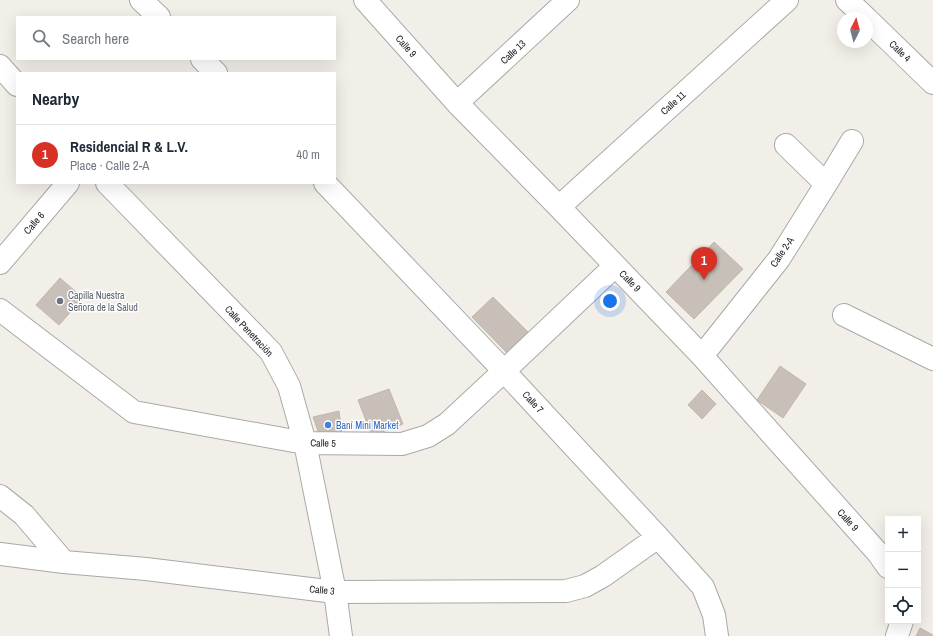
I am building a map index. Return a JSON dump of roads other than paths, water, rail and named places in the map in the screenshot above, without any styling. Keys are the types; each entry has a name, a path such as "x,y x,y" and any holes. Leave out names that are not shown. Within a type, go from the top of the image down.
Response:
{"street":[{"path":"141,0 158,16"},
{"name":"Calle 13","path":"457,103 568,0"},
{"name":"Calle 11","path":"559,207 787,0"},
{"name":"Calle 4","path":"847,0 859,12"},
{"name":"Calle 9","path":"370,2 457,103 702,356 878,553 885,563"},
{"name":"Calle 4","path":"873,26 933,82"},
{"path":"203,60 215,72"},
{"path":"0,66 16,84"},
{"name":"Calle 2-A","path":"702,356 778,259 852,141"},
{"path":"786,146 826,184"},
{"name":"Calle 6","path":"0,263 67,184"},
{"name":"Calle Penetración","path":"108,184 270,352 290,386 305,443 336,592 340,636"},
{"name":"Calle 7","path":"326,184 504,371 658,537 703,588 714,615 717,636"},
{"name":"Calle 5","path":"0,310 134,412 305,443 402,444 428,436 447,424 615,266"},
{"path":"844,315 933,359"},
{"path":"0,496 24,514 64,562"},
{"name":"Calle 3","path":"0,554 64,562 146,569 336,592 566,591 585,586 603,576 658,537"},
{"path":"898,636 901,624"}],"place":[{"name":"Residencial R & L.V.","path":"704,280"},
{"name":"Capilla Nuestra Señora de la Salud","path":"60,301"},
{"name":"Baní Mini Market","path":"328,425"}]}
